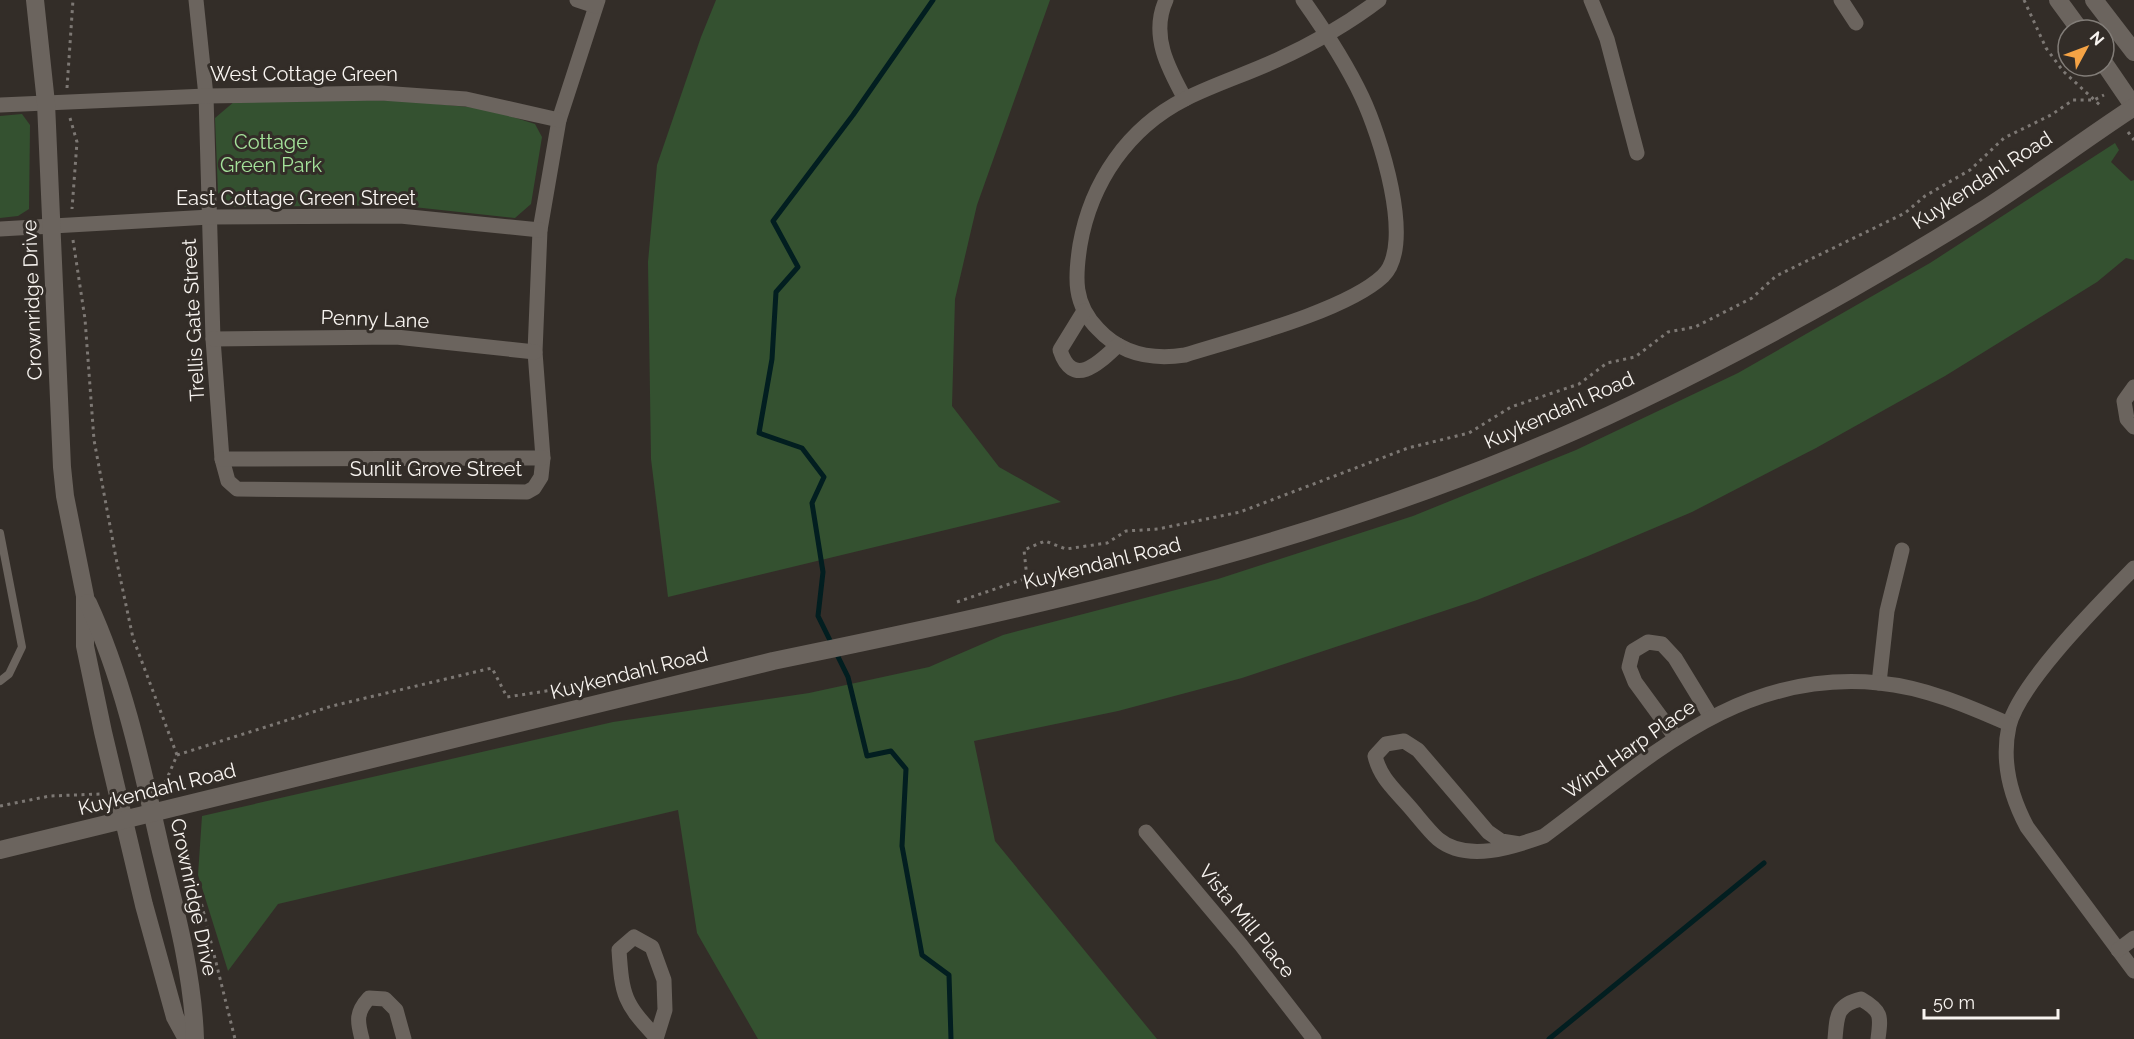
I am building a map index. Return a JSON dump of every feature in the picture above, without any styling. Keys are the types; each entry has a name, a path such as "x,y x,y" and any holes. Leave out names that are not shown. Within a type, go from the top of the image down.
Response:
{"main road":[{"name":"Crownridge Drive","path":"35,0 46,103 64,496 84,596 85,646 144,905 175,1017 187,1039"},
{"path":"2058,0 2071,18"},
{"path":"2094,0 2134,52"},
{"path":"2114,78 2134,107"},
{"name":"Kuykendahl Road","path":"0,850 773,661 902,635 1092,590 1239,551 1356,514 1493,464 1633,404 1807,315 1981,211 2134,107"},
{"name":"Crownridge Drive","path":"84,596 105,640 132,725 145,784 160,812 194,1009 195,1039"}],"street":[{"name":"Trellis Gate Street","path":"196,0 206,96 213,339 222,459"},
{"path":"543,459 535,352 540,230 559,120 597,3 577,0"},
{"path":"1166,0 1158,31 1163,53 1185,99"},
{"path":"1303,0 1327,34 1362,97 1383,158 1398,226 1396,247 1384,275 1350,297 1267,329 1185,355 1163,358 1126,352 1098,330 1084,311 1076,293 1075,273 1090,204 1112,162 1137,132 1152,119 1185,99 1276,61 1327,34 1379,0"},
{"path":"1591,0 1608,39 1637,153"},
{"path":"1841,0 1856,23"},
{"name":"West Cottage Green","path":"0,105 206,96 425,95 510,107 559,120"},
{"name":"East Cottage Green Street","path":"0,229 210,217 400,216 540,230"},
{"path":"1084,311 1060,350 1069,365 1077,370 1087,370 1095,366 1118,345"},
{"name":"Penny Lane","path":"213,339 396,337 535,352"},
{"path":"2134,387 2124,400 2127,419 2134,427"},
{"name":"Sunlit Grove Street","path":"222,459 543,459 541,477 534,488 527,492 237,489 228,481 222,459"},
{"path":"1879,683 1887,611 1902,550"},
{"path":"2134,568 2082,623 2035,679 2009,724 2006,752 2008,779 2014,803 2027,827 2134,971"},
{"path":"1676,738 1635,682 1629,668 1633,651 1648,642 1662,644 1675,658 1711,717"},
{"name":"Wind Harp Place","path":"1520,844 1501,841 1488,832 1418,750 1404,741 1386,744 1375,756 1379,772 1439,840 1467,851 1520,844 1544,836 1676,738 1711,717 1737,703 1802,686 1837,682 1879,683 1936,695 2009,724"},
{"name":"Vista Mill Place","path":"1146,832 1241,945 1314,1039"},
{"path":"634,937 652,947 664,980 665,1010 656,1038 636,1016 622,989 619,950 634,937"},
{"path":"2118,950 2134,938"},
{"path":"362,1039 357,1023 359,1009 369,998 385,999 396,1010 404,1039"},
{"path":"1835,1039 1837,1015 1846,1002 1861,999 1874,1006 1881,1018 1878,1039"}],"lane":[{"path":"0,533 22,646 9,674 0,681"}],"path":[{"path":"73,0 66,102 77,142 71,225 85,319 94,440 133,638 177,754 166,781 160,812"},
{"path":"2024,0 2046,48 2063,71 2116,119 2134,140"},
{"path":"956,602 1027,578 1023,550 1045,541 1066,549 1107,543 1126,531 1158,529 1240,512 1408,448 1470,433 1511,407 1579,384 1608,363 1635,357 1668,332 1695,327 1752,298 1776,276 1905,213 1925,196 1970,170 2004,138 2051,115 2073,100 2094,100"},
{"path":"177,754 332,706 492,668 507,697 566,688 688,662"},
{"path":"145,784 166,781"},
{"path":"0,806 50,796 101,794 117,790"},
{"path":"186,877 201,902 235,1039"}],"green space":[{"path":"716,0 1050,0 977,205 955,299 952,406 999,467 1061,502 668,597 651,459 648,262 657,165"},
{"name":"Cottage Green Park","path":"235,101 407,101 488,109 535,124 542,137 531,204 515,218 395,205 235,207 218,193 215,118"},
{"path":"22,114 30,125 29,209 18,216 0,218 0,116"},
{"path":"2115,143 2119,150 2111,162 2131,181 2134,180 2134,260 2126,258 2097,282 1945,376 1816,448 1692,512 1477,600 1242,678 1118,711 974,741 995,841 1157,1039 758,1039 697,933 678,810 278,904 228,971 198,875 202,816 613,722 809,693 929,667 1003,635 1218,579 1413,516 1576,450 1738,373 1930,263"}],"waterway":[{"path":"933,0 853,115 773,221 798,267 776,292 772,359 759,433 802,448 824,477 812,503 823,572 818,616 848,677 867,756 891,751 906,769 902,846 922,955 949,975 951,1039"},
{"path":"1549,1039 1764,863"}]}
